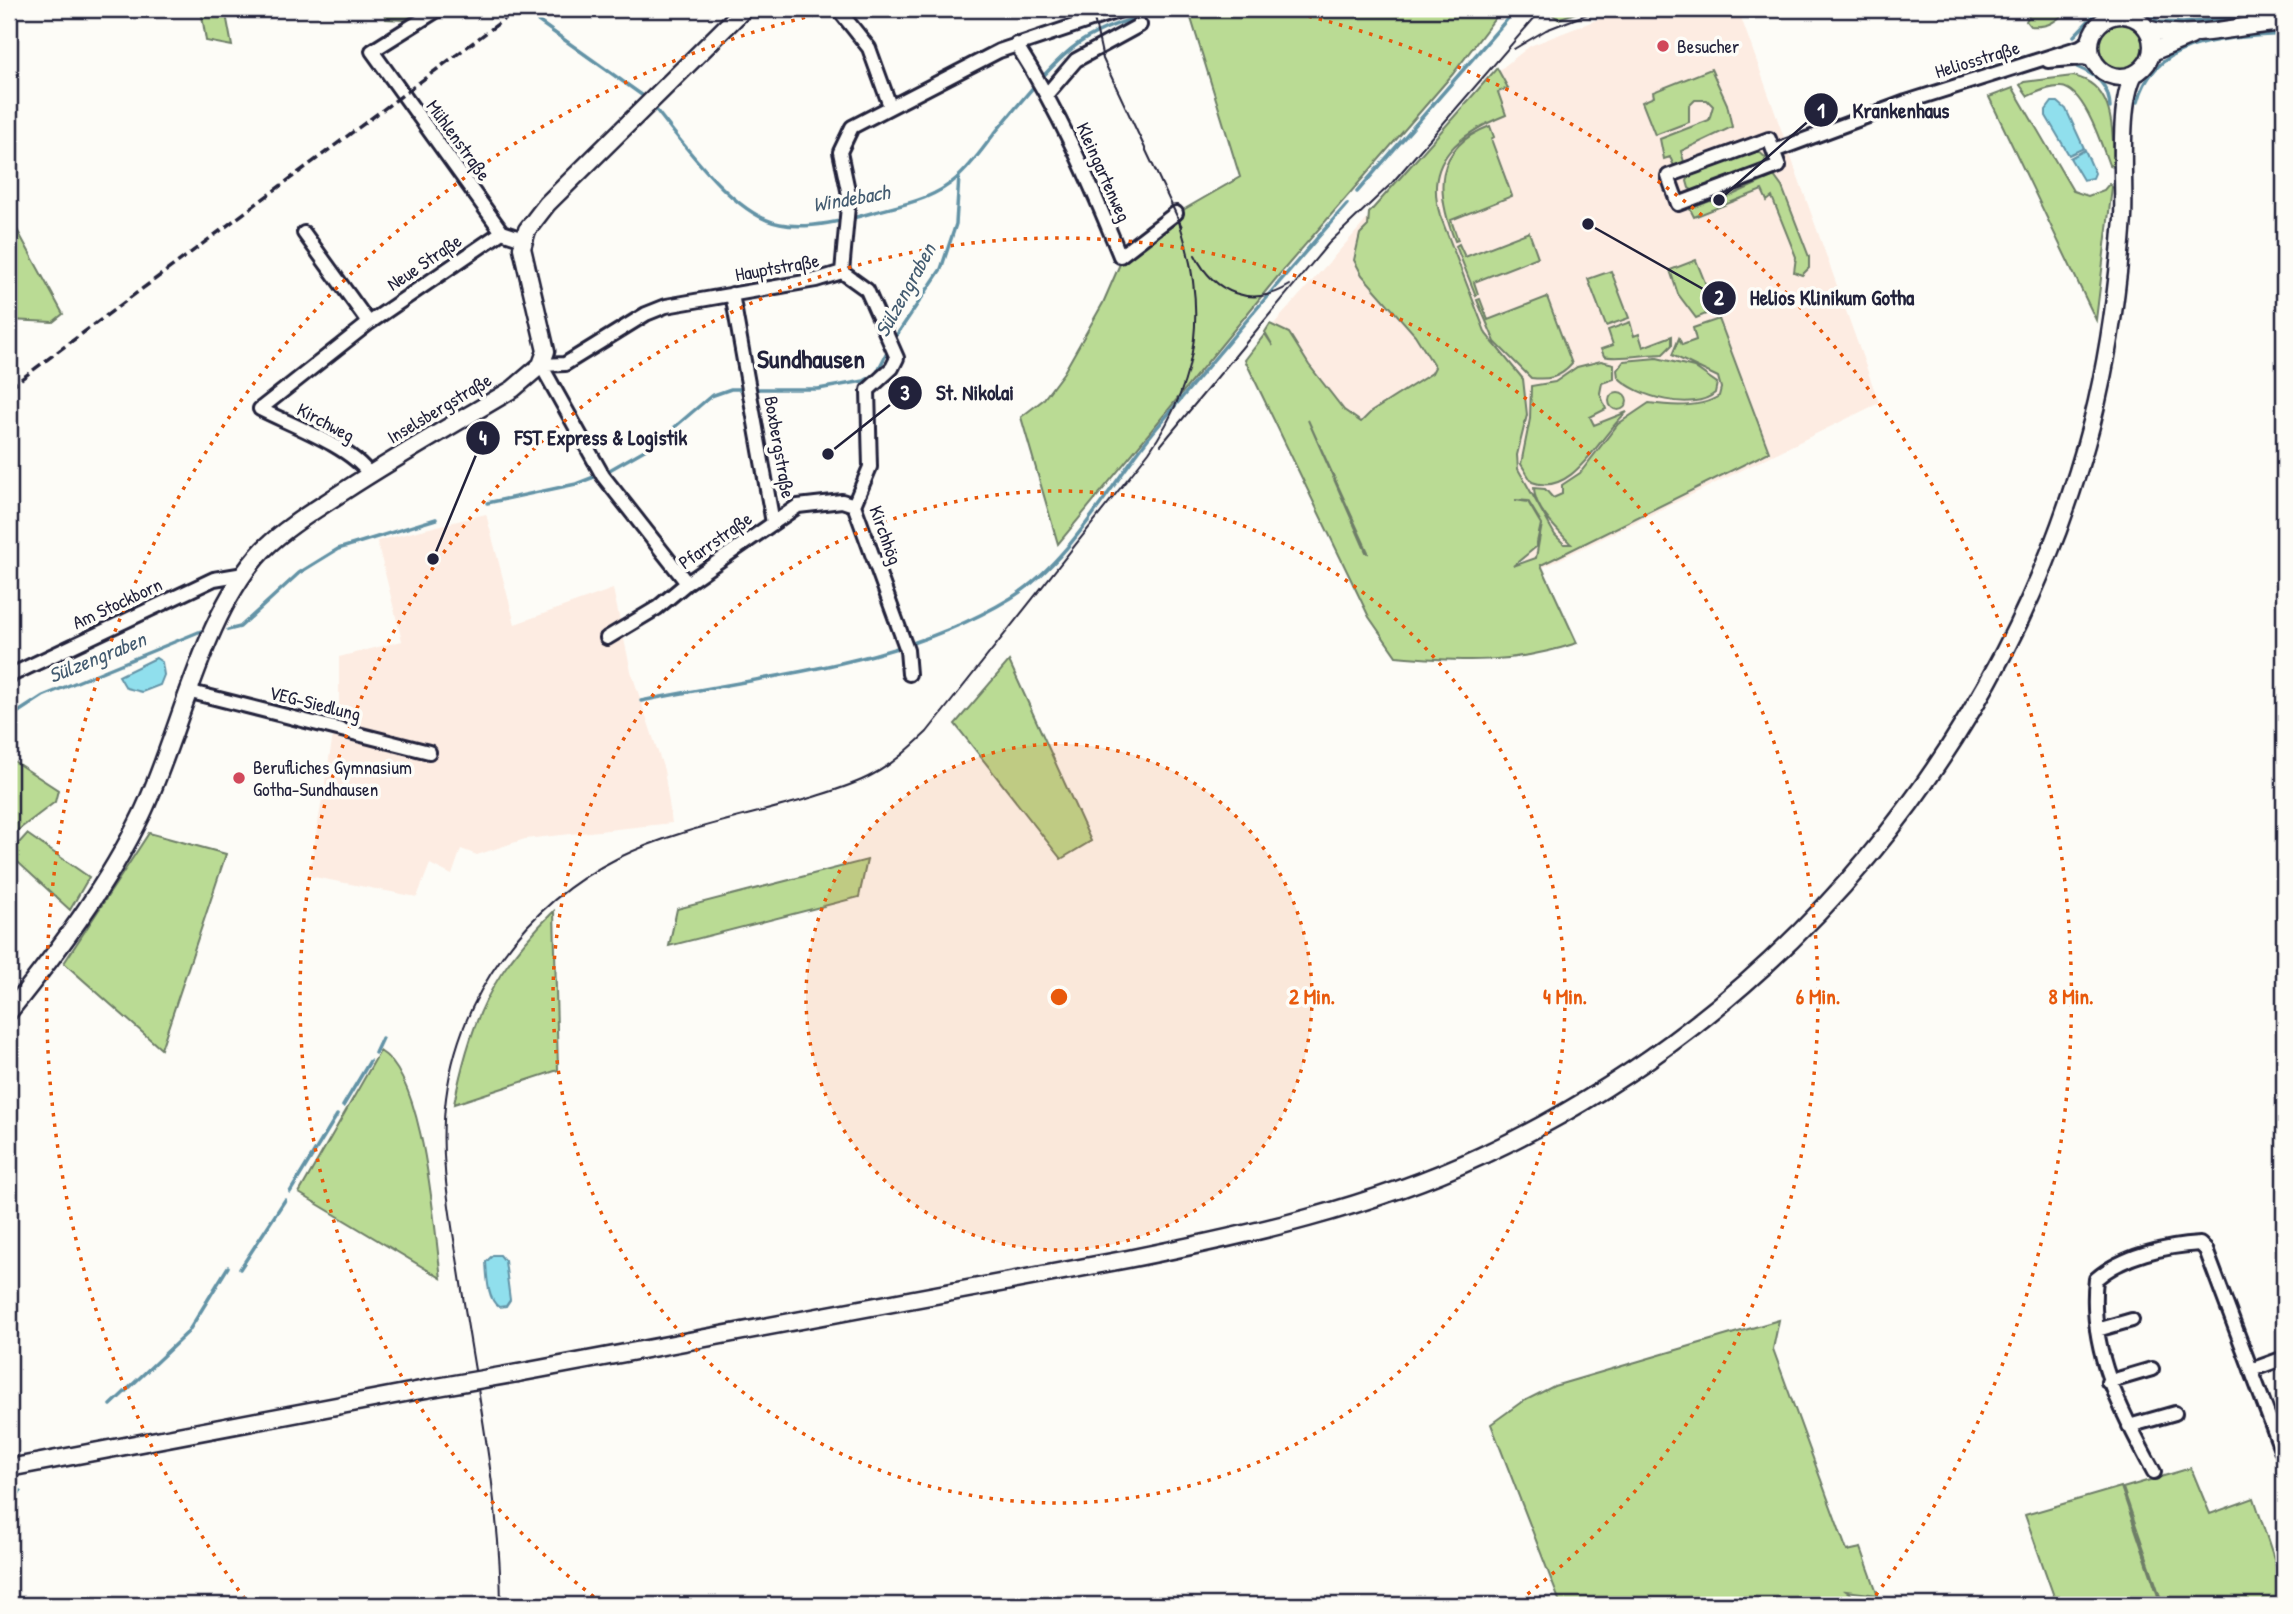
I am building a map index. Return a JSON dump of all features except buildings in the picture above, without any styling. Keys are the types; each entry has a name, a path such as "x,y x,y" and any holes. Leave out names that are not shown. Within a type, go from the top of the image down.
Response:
{"main road":[{"path":"541,365 547,343 522,257 523,239 547,204 744,9"},
{"path":"9,1468 1224,1240 1338,1211 1419,1182 1538,1129 1638,1068 1693,1028 1780,953 1837,894 1894,826 1952,744 2018,625 2061,523 2092,420 2117,286 2123,218 2124,127 2129,85 2134,74 2148,61 2152,52 2147,29 2131,13 2110,13 2097,26 2091,40 2095,61 2112,75 2124,127"},
{"path":"2147,29 2207,31 2284,22"},
{"path":"2152,52 2207,31"},
{"path":"2112,75 2134,74"},
{"name":"Inselsbergstraße","path":"9,1012 58,947 121,853 142,814 211,636 244,574 263,550 285,531 369,474 513,389 541,365"}],"street":[{"name":"Mühlenstraße","path":"439,9 372,51 502,232"},
{"path":"838,9 869,48 890,106"},
{"name":"Hauptstraße","path":"541,365 565,364 646,314 666,306 831,277 842,272 849,195 840,156 845,137 860,120 1016,44 1086,15 1124,9"},
{"path":"1042,86 1076,60 1140,24"},
{"path":"2034,62 2080,47 2091,40"},
{"name":"Kleingartenweg","path":"1016,44 1042,86 1077,154 1119,256 1176,213"},
{"path":"2034,62 2083,58 2095,61"},
{"name":"Heliosstraße","path":"1772,145 1779,166 1678,204 1668,176 2034,62"},
{"path":"502,232 523,239"},
{"name":"Neue Straße","path":"260,409 369,323 502,232"},
{"path":"304,233 369,323"},
{"name":"Kirchhög","path":"842,272 867,289 897,358 892,368 867,390 870,467 854,505 906,645 909,674"},
{"name":"Boxbergstraße","path":"732,294 773,523"},
{"path":"541,365 602,474 687,583"},
{"name":"Kirchweg","path":"260,409 319,438 363,465 369,474"},
{"name":"Pfarrstraße","path":"607,638 657,608 687,583 798,506 842,501 854,505"},
{"name":"Am Stockborn","path":"9,676 215,579 244,574"},
{"name":"VEG-Siedlung","path":"191,692 429,752"},
{"path":"2154,1472 2108,1382 2093,1307 2096,1279 2107,1269 2162,1249 2200,1244 2206,1250 2284,1457"},
{"path":"2097,1330 2132,1320"},
{"path":"2251,1370 2284,1357"},
{"path":"2108,1382 2152,1369"},
{"path":"2129,1426 2175,1413"}],"shaded area":[{"path":"1624,9 1738,9 1879,403 1542,568 1521,560 1536,547 1499,510 1449,543 1409,563 1389,564 1366,552 1279,358 1265,334 1502,68 1530,46"},
{"path":"486,514 515,624 613,589 631,671 664,770 672,823 525,839 477,855 461,849 452,875 430,864 417,897 309,876 339,700 339,657 402,641 377,541"}],"green space":[{"path":"201,9 225,9 232,46 206,41"},
{"path":"385,9 424,9 405,20 386,19"},
{"path":"1218,9 1502,9 1452,75 1279,275 1058,544 1021,417 1043,400 1064,372 1103,303 1123,257 1183,210 1240,177 1190,15"},
{"path":"1546,9 1586,9 1558,19"},
{"path":"2032,9 2069,9 2052,23 2030,26 2026,21"},
{"path":"2121,19 2140,27 2148,46 2140,65 2121,73 2102,65 2094,46 2102,27"},
{"path":"1497,68 1508,88 1498,92 1506,115 1474,130 1450,151 1437,179 1436,196 1440,215 1486,334 1523,379 1527,415 1517,455 1518,469 1555,535 1564,544 1571,544 1542,511 1534,488 1545,489 1553,498 1562,494 1562,485 1580,473 1618,424 1649,403 1694,404 1719,396 1721,388 1718,377 1672,355 1679,338 1682,345 1696,340 1693,328 1719,319 1769,452 1541,565 1577,643 1531,655 1487,660 1396,656 1369,617 1245,360 1265,334 1273,346 1265,332 1270,324 1289,333 1309,365 1344,410 1361,422 1371,412 1432,373 1435,367 1415,335 1362,275 1354,260 1360,234 1368,226 1369,213","holes":["1308,420 1368,552 1368,553 1366,552","1515,500 1528,501 1542,524 1536,558 1513,566 1536,547 1541,524 1528,502"]},
{"path":"1711,69 1727,104 1732,127 1681,151 1684,162 1674,166 1670,157 1664,159 1660,139 1709,120 1713,106 1707,100 1695,100 1689,106 1689,122 1655,135 1642,102 1654,97 1653,92"},
{"path":"2073,76 2087,81 2104,99 2111,125 2114,166 2109,165 2084,107 2069,90 2053,87 2028,96 2020,85 2024,82"},
{"path":"2013,88 2073,191 2088,196 2104,190 2109,184 2112,187 2096,320 1989,97"},
{"path":"1490,126 1494,137 1491,139 1512,196 1451,220 1458,240 1455,241 1444,206 1442,189 1448,159 1457,146 1471,135"},
{"path":"1756,149 1766,158 1762,167 1695,192 1689,188 1687,181 1690,174"},
{"path":"1774,176 1782,187 1809,257 1809,268 1802,275 1794,272 1796,257 1772,197 1767,201 1762,190 1694,217 1690,209 1710,201 1717,202"},
{"path":"9,215 63,314 53,322 9,320"},
{"path":"1529,232 1538,257 1474,282 1478,294 1476,296 1456,246 1459,244 1465,257"},
{"path":"1696,260 1716,310 1696,318 1678,294 1670,270"},
{"path":"1611,271 1629,318 1606,326 1588,279"},
{"path":"1547,297 1572,364 1553,377 1531,378 1495,342 1477,300 1480,299 1488,320"},
{"path":"1630,322 1634,336 1639,334 1643,347 1672,336 1672,345 1663,354 1604,356 1601,349 1613,345 1608,330"},
{"path":"1657,358 1694,367 1717,383 1715,393 1706,399 1694,401 1665,400 1638,391 1618,377 1617,370 1624,361"},
{"path":"1601,361 1614,364 1614,379 1602,383 1600,393 1606,409 1590,417 1594,425 1627,412 1573,473 1561,481 1547,484 1532,482 1521,464 1530,419 1531,386 1555,382 1577,367"},
{"path":"1614,392 1622,392 1627,401 1625,408 1614,410 1609,405 1609,397"},
{"path":"1009,661 1091,841 1061,859 955,724"},
{"path":"12,760 58,790 55,802 9,837 9,763"},
{"path":"149,833 226,854 161,1049 64,963"},
{"path":"27,834 89,877 70,910 9,854"},
{"path":"867,860 859,897 669,946 677,909"},
{"path":"554,911 558,1070 454,1104 468,1047 487,999 514,955"},
{"path":"380,1051 395,1066 408,1090 417,1121 425,1155 441,1278 299,1193"},
{"path":"1779,1320 1773,1349 1847,1551 1861,1548 1878,1595 1846,1591 1865,1605 1561,1605 1491,1424 1520,1403 1554,1386"},
{"path":"2191,1468 2210,1514 2254,1498 2284,1589 2284,1605 2163,1605 2123,1488"},
{"path":"2121,1487 2161,1605 2057,1605 2025,1515"}],"water":[{"path":"2052,102 2058,102 2066,109 2084,148 2069,155 2046,116 2046,110"},
{"path":"2085,150 2095,173 2093,178 2083,180 2070,158"},
{"path":"156,658 162,662 164,675 160,685 142,692 126,688 119,676"},
{"path":"493,1255 500,1255 505,1261 510,1300 506,1306 499,1307 495,1304 490,1293 486,1262"}],"waterway":[{"name":"Windebach","path":"653,106 710,176 745,207 780,224 803,226 828,223 908,203 939,191 963,173 1037,83 1079,43 1124,22 1173,9"},
{"path":"1357,192 1516,9"},
{"path":"2074,36 2100,9"},
{"path":"2144,9 2159,22 2183,23 2284,11"},
{"name":"Windebach","path":"538,21 646,98"},
{"path":"2138,102 2147,81 2160,65 2177,53 2218,40 2284,34"},
{"path":"2077,67 2101,82 2105,87 2110,108"},
{"name":"Sülzengraben","path":"894,339 941,269 956,224 959,176"},
{"path":"641,701 784,675 878,654 968,621 1011,598 1032,583 1071,543 1155,430 1347,204"},
{"name":"Sülzengraben","path":"606,472 655,444 711,396 731,389 818,389 864,381 876,374 889,349"},
{"name":"Sülzengraben","path":"487,503 576,484 599,475"},
{"name":"Sülzengraben","path":"228,630 240,627 299,573 338,549 436,519"},
{"name":"Sülzengraben","path":"9,718 43,696 201,631"},
{"path":"375,1053 382,1038"},
{"path":"343,1106 370,1061"},
{"path":"290,1192 337,1115"},
{"path":"240,1269 285,1200"},
{"path":"111,1405 188,1332 228,1267"},
{"path":"9,1502 21,1491"}],"tram line":[{"path":"1092,9 1103,59 1182,227"},
{"path":"1161,445 1329,243 1391,184 1542,9"},
{"path":"1514,49 1546,30 1600,9"},
{"path":"501,1605 492,1482 450,1210 444,1143 446,1098 453,1060 465,1024 482,989 502,957 527,927 554,900 585,877 618,858 664,839 807,799 856,782 887,766 927,732 1149,452 1180,396 1189,368 1195,310 1193,281 1178,219"},
{"path":"1195,255 1213,279 1223,288 1235,293 1262,296 1290,285"}],"railway":[{"path":"9,388 518,9"}],"place":[{"name":"Besucher","path":"1663,46"},
{"name":"Krankenhaus","path":"1719,200"},
{"name":"Helios Klinikum Gotha","path":"1588,224"},
{"name":"St. Nikolai","path":"828,454"},
{"name":"FST Express & Logistik","path":"433,559"},
{"name":"Berufliches Gymnasium Gotha-Sundhausen","path":"239,778"}],"district":[{"name":"Sundhausen","path":"811,358"}]}
